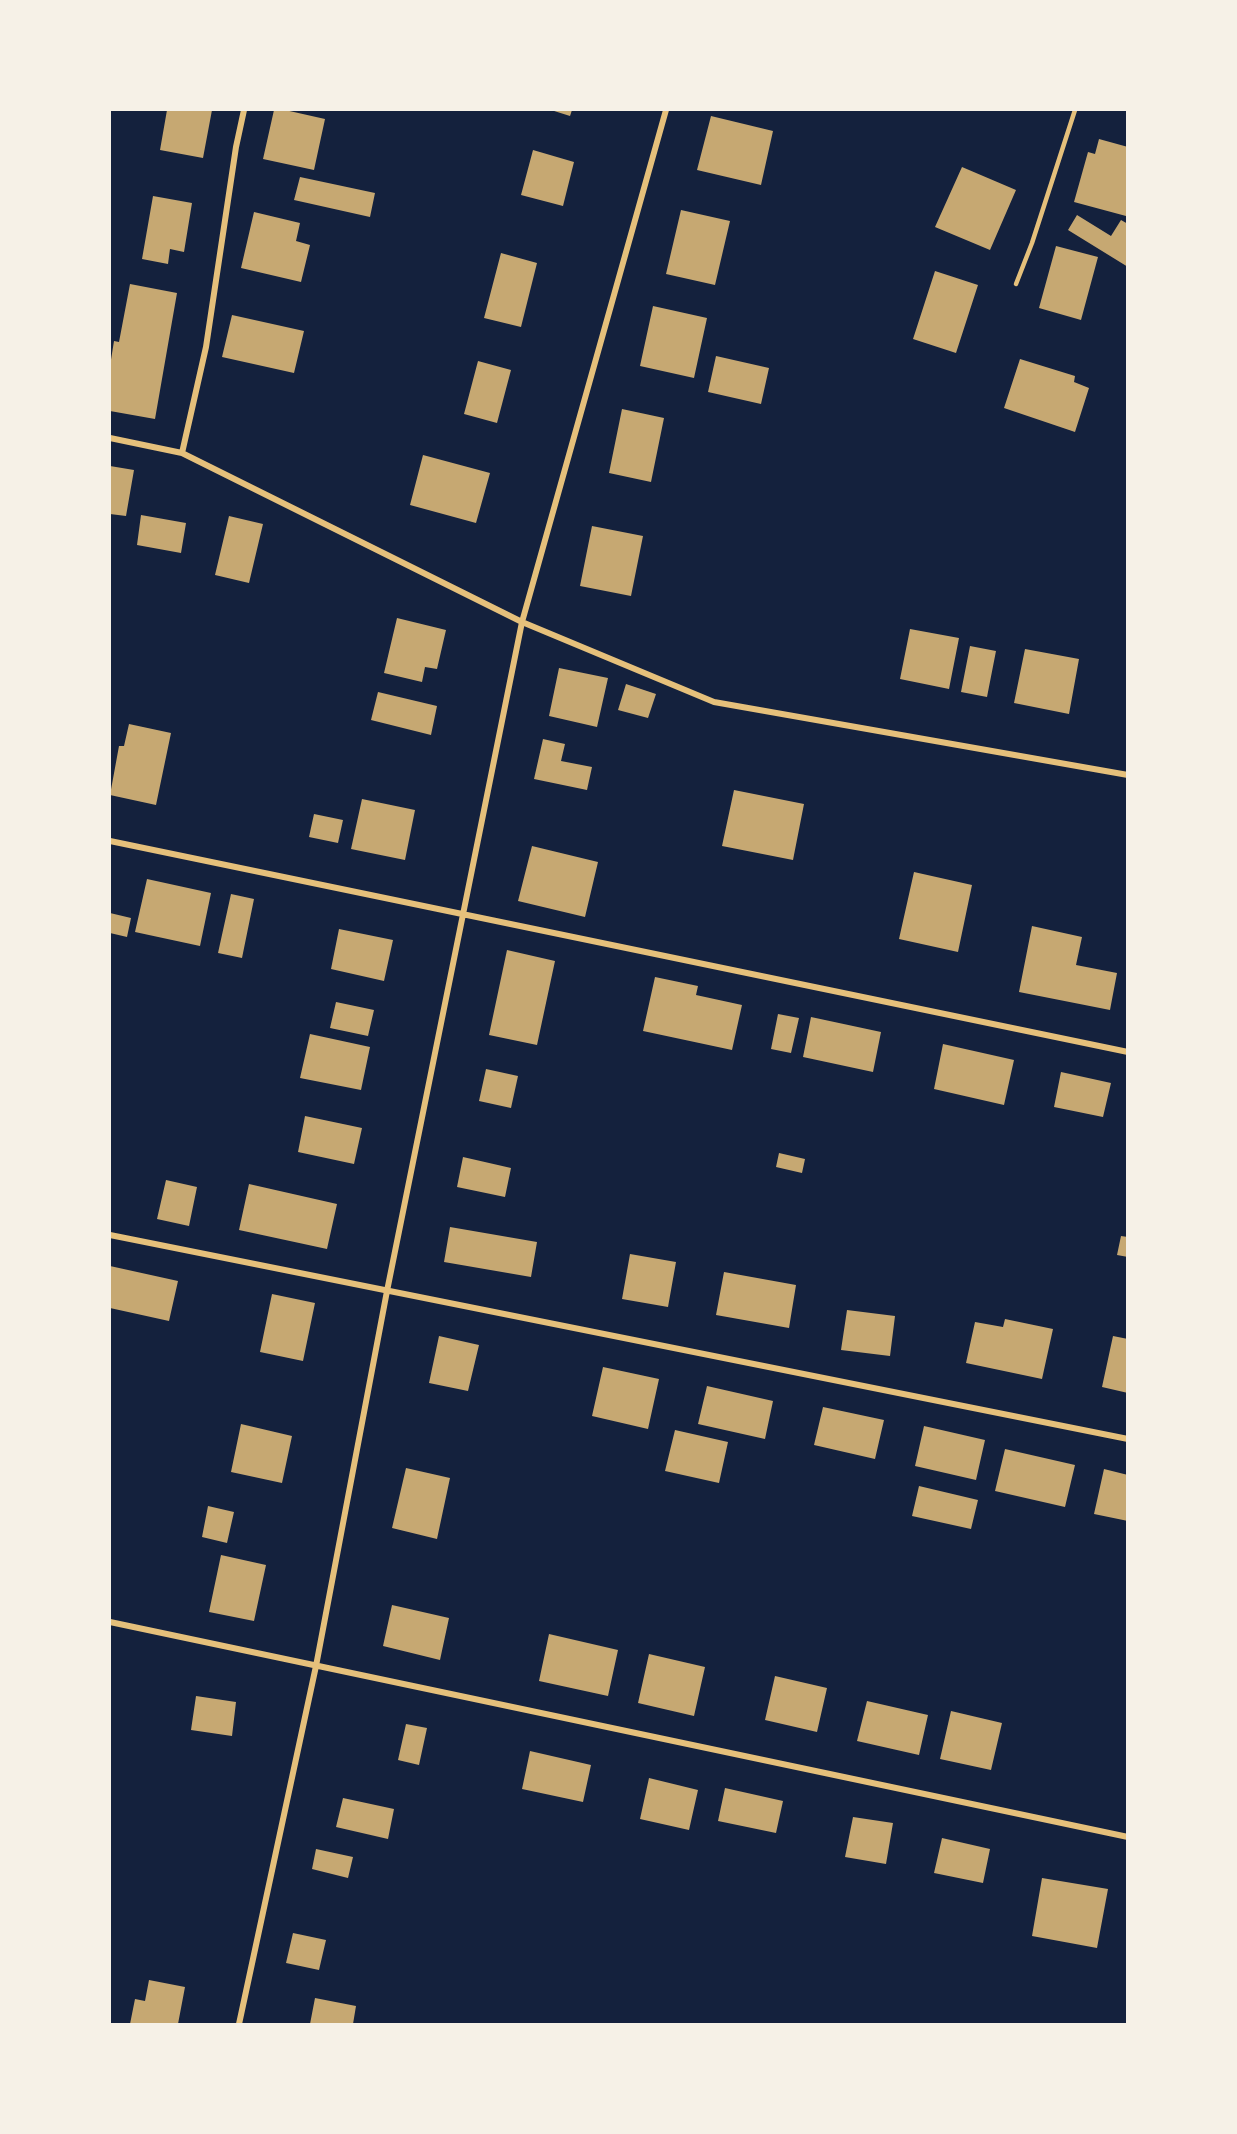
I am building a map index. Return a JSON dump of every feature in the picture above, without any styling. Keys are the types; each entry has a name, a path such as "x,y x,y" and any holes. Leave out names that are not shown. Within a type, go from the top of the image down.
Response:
{"street":[{"path":"182,453 206,347 236,147 244,110"},
{"path":"239,2025 316,1666 387,1291 522,622 666,110"},
{"path":"110,438 182,453 522,622 714,702 1128,775"},
{"path":"110,841 1128,1052"},
{"path":"110,1234 1128,1439"},
{"path":"110,1622 1128,1837"}],"lane":[{"path":"1016,284 1032,243 1075,110"}],"building":[{"path":"167,110 212,110 203,158 160,150"},
{"path":"274,110 285,110 325,119 314,170 263,159"},
{"path":"551,110 572,110 570,116"},
{"path":"711,116 773,131 761,185 697,170"},
{"path":"1099,139 1128,147 1126,216 1074,202 1088,152 1095,154"},
{"path":"533,150 574,162 563,206 521,195"},
{"path":"962,167 1016,190 990,250 935,227"},
{"path":"300,177 375,193 370,217 294,200"},
{"path":"153,196 192,203 184,252 170,249 168,264 142,259"},
{"path":"681,210 730,221 715,285 666,274"},
{"path":"254,212 300,223 296,241 310,245 301,282 241,268"},
{"path":"1077,215 1111,236 1121,220 1128,224 1128,267 1068,230"},
{"path":"1056,246 1098,257 1081,320 1039,308"},
{"path":"501,253 537,263 521,327 484,318"},
{"path":"935,271 978,285 956,353 913,339"},
{"path":"130,284 177,293 155,419 110,411 110,366 114,341 119,342"},
{"path":"653,306 707,318 694,378 640,366"},
{"path":"232,315 304,331 294,373 222,357"},
{"path":"716,356 769,368 761,404 708,392"},
{"path":"1020,359 1075,376 1074,382 1089,388 1075,432 1004,408"},
{"path":"478,361 511,370 497,423 464,414"},
{"path":"622,409 664,418 651,482 609,473"},
{"path":"423,455 490,473 476,523 410,505"},
{"path":"110,466 134,470 126,516 110,514"},
{"path":"141,515 186,523 181,553 137,545"},
{"path":"229,516 263,524 249,583 215,575"},
{"path":"592,526 643,536 631,596 580,586"},
{"path":"397,618 446,630 437,669 425,667 422,682 384,673"},
{"path":"910,629 959,638 949,689 900,679"},
{"path":"970,646 996,651 987,697 961,692"},
{"path":"1025,649 1079,659 1069,714 1014,703"},
{"path":"559,668 608,678 597,727 549,716"},
{"path":"626,684 656,694 648,718 618,710"},
{"path":"378,692 437,706 431,735 371,720"},
{"path":"129,724 171,733 156,805 110,795 119,746 124,746"},
{"path":"543,739 565,744 561,761 592,767 587,790 534,779"},
{"path":"734,790 804,804 793,860 722,846"},
{"path":"362,799 415,810 405,860 351,849"},
{"path":"314,814 343,820 338,843 309,837"},
{"path":"532,846 598,862 585,917 518,901"},
{"path":"914,872 972,885 958,952 899,939"},
{"path":"147,879 211,893 200,946 135,932"},
{"path":"231,894 254,899 242,958 218,953"},
{"path":"110,913 131,918 127,937 110,933"},
{"path":"1032,926 1082,937 1076,965 1117,973 1110,1010 1019,992"},
{"path":"339,929 393,940 384,981 331,969"},
{"path":"507,950 555,961 537,1045 489,1035"},
{"path":"655,977 698,986 696,995 742,1005 732,1050 643,1031"},
{"path":"336,1002 374,1010 368,1036 330,1028"},
{"path":"778,1014 799,1018 791,1053 771,1049"},
{"path":"811,1017 881,1032 873,1072 803,1057"},
{"path":"310,1034 370,1047 361,1090 300,1078"},
{"path":"943,1044 1014,1060 1004,1105 934,1089"},
{"path":"486,1069 518,1076 511,1108 479,1101"},
{"path":"1061,1072 1111,1083 1103,1117 1054,1107"},
{"path":"305,1116 362,1128 354,1164 298,1152"},
{"path":"779,1153 805,1159 802,1173 776,1167"},
{"path":"463,1157 511,1168 505,1197 457,1187"},
{"path":"166,1180 197,1187 189,1226 157,1219"},
{"path":"249,1184 337,1204 327,1249 239,1230"},
{"path":"450,1227 537,1242 531,1277 444,1262"},
{"path":"1121,1236 1128,1237 1128,1257 1117,1255"},
{"path":"630,1254 676,1262 668,1307 622,1299"},
{"path":"110,1266 178,1281 169,1321 110,1308"},
{"path":"724,1272 796,1285 789,1328 716,1315"},
{"path":"272,1294 315,1303 303,1361 260,1352"},
{"path":"847,1310 895,1316 890,1356 841,1350"},
{"path":"1005,1319 1053,1329 1042,1379 966,1363 975,1322 1003,1327"},
{"path":"439,1336 479,1345 468,1391 429,1383"},
{"path":"1113,1336 1128,1339 1128,1393 1102,1387"},
{"path":"603,1367 659,1379 648,1429 592,1416"},
{"path":"707,1386 773,1401 765,1439 698,1424"},
{"path":"823,1407 884,1420 875,1459 814,1445"},
{"path":"241,1424 292,1436 282,1483 231,1472"},
{"path":"924,1426 985,1440 976,1480 915,1466"},
{"path":"675,1430 728,1442 719,1483 665,1471"},
{"path":"1005,1449 1075,1465 1065,1507 995,1491"},
{"path":"406,1468 450,1478 437,1539 392,1528"},
{"path":"1104,1469 1128,1475 1128,1521 1094,1514"},
{"path":"919,1486 978,1500 971,1529 912,1516"},
{"path":"208,1506 234,1512 227,1543 202,1537"},
{"path":"221,1555 266,1565 254,1621 209,1612"},
{"path":"392,1605 449,1618 440,1660 383,1646"},
{"path":"549,1634 618,1650 608,1696 539,1681"},
{"path":"649,1654 705,1667 694,1716 638,1703"},
{"path":"775,1676 827,1688 817,1732 765,1720"},
{"path":"196,1696 236,1702 232,1736 191,1730"},
{"path":"867,1701 928,1715 919,1755 857,1741"},
{"path":"951,1711 1002,1723 991,1770 940,1759"},
{"path":"406,1724 427,1728 419,1765 398,1760"},
{"path":"530,1751 591,1765 583,1802 522,1789"},
{"path":"649,1778 698,1790 689,1830 640,1819"},
{"path":"725,1788 783,1801 776,1833 718,1821"},
{"path":"343,1798 394,1809 388,1839 336,1827"},
{"path":"853,1817 893,1823 886,1864 845,1857"},
{"path":"942,1838 990,1849 983,1883 934,1873"},
{"path":"316,1849 353,1857 348,1878 312,1869"},
{"path":"1042,1878 1108,1889 1097,1948 1032,1936"},
{"path":"293,1933 326,1940 319,1970 286,1963"},
{"path":"149,1980 185,1987 178,2024 130,2024 135,1999 145,2001"},
{"path":"315,1998 356,2006 353,2024 310,2024"}]}
